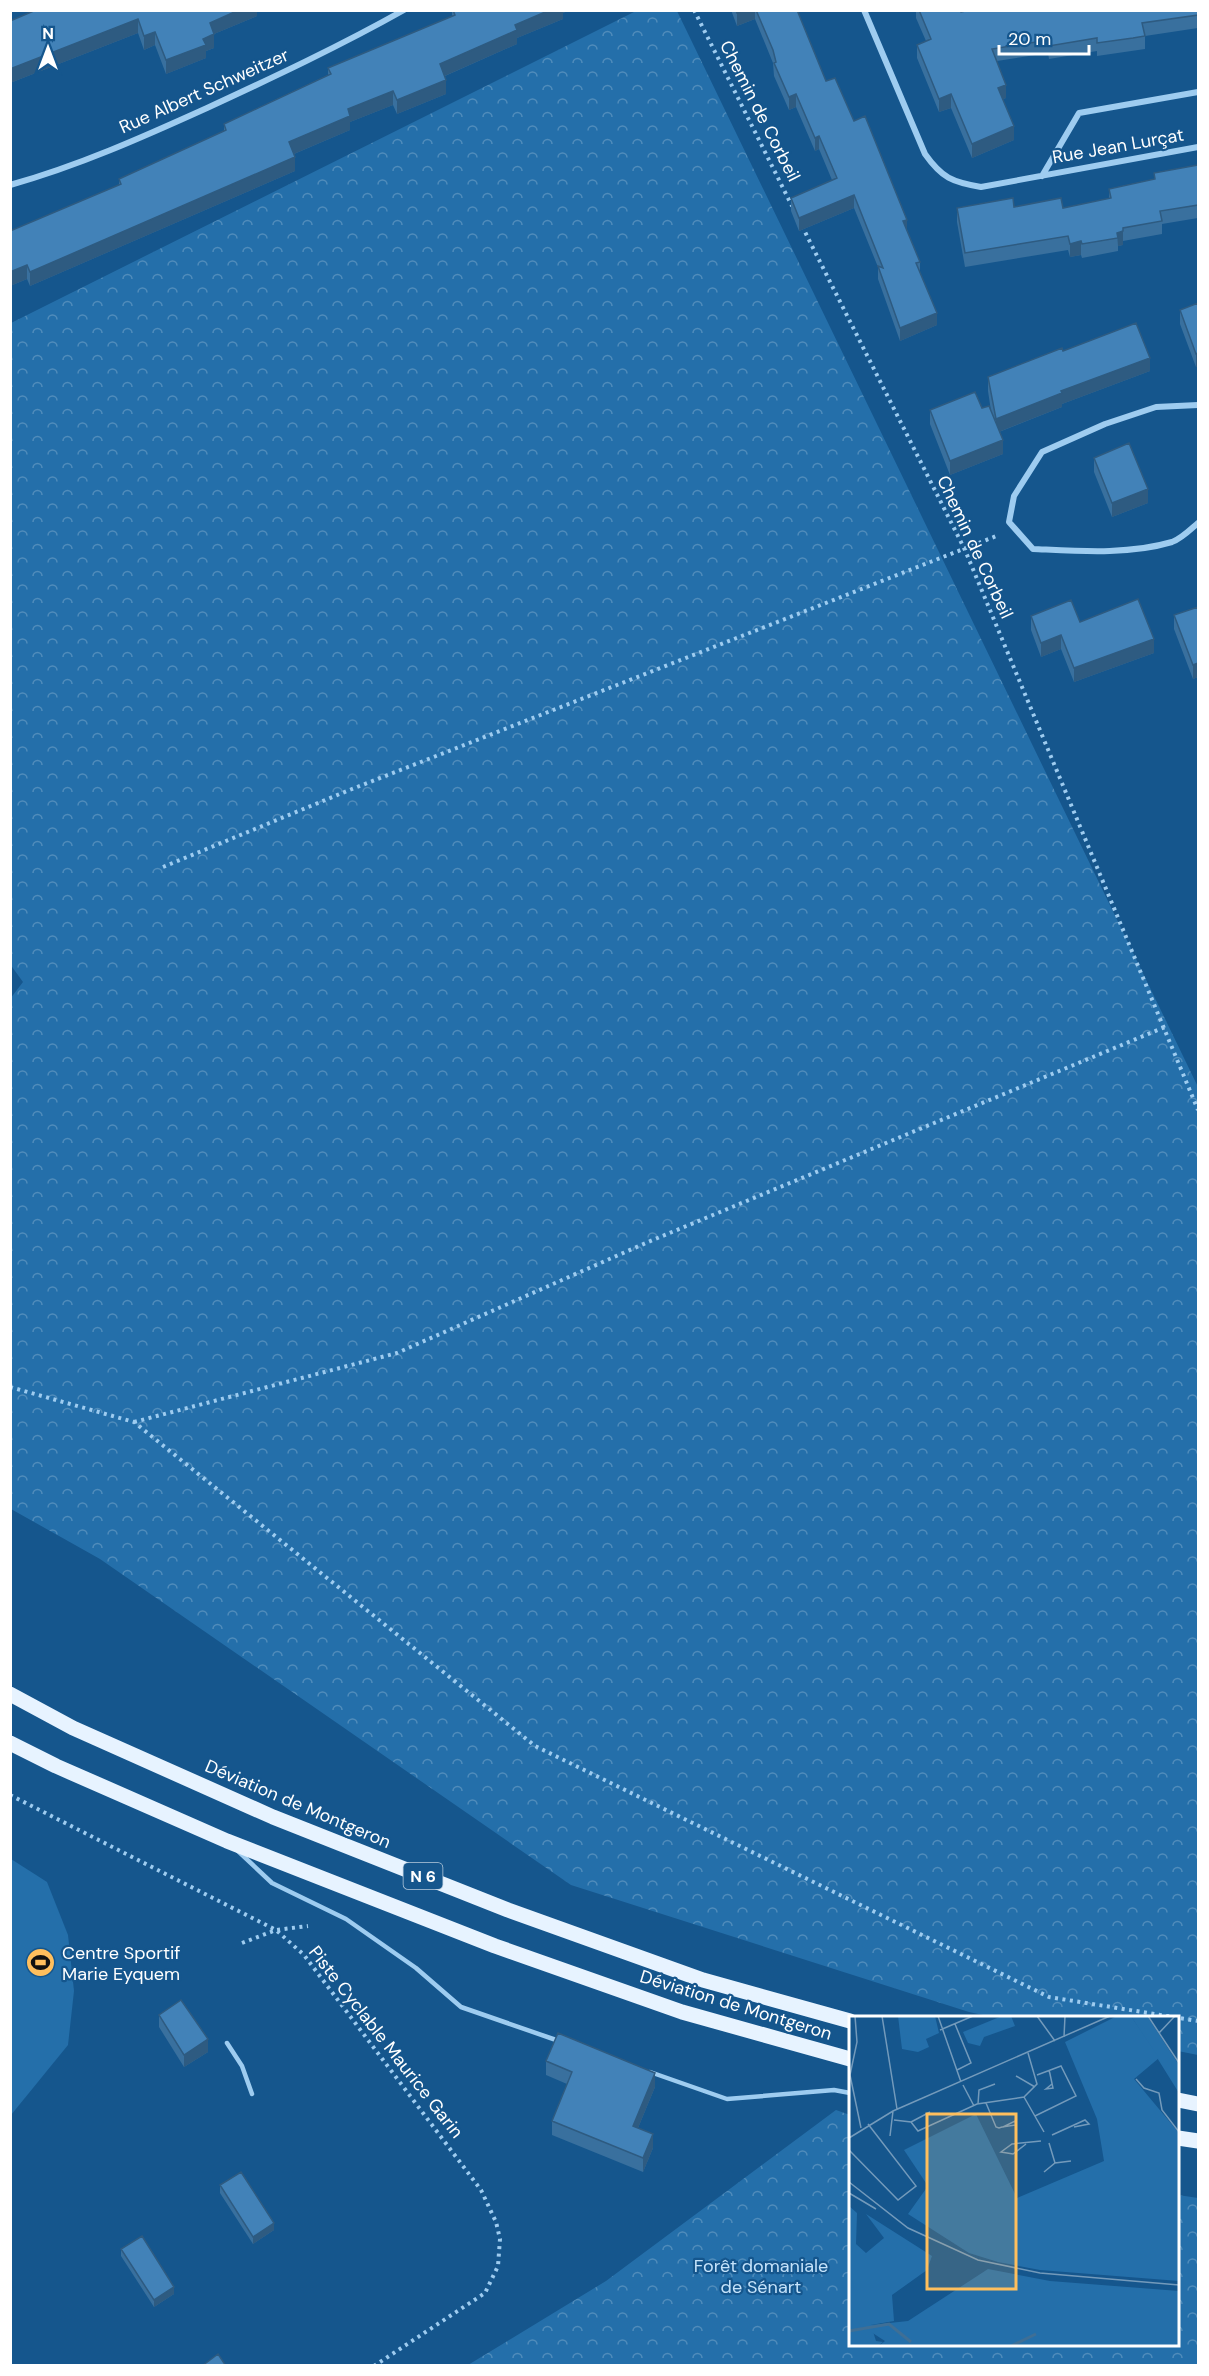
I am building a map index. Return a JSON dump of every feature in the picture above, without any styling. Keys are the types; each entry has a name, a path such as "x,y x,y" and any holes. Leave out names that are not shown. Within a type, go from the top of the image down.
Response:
{"main road":[{"name":"Déviation de Montgeron","path":"10,1694 73,1728 273,1816 508,1910 703,1980 849,2022"},
{"name":"Déviation de Montgeron","path":"10,1743 56,1766 227,1841 561,1970 682,2012 849,2059"},
{"path":"1179,2100 1198,2104"},
{"path":"1179,2138 1198,2141"}],"street":[{"name":"Rue Albert Schweitzer","path":"10,185 50,174 168,125 290,69 405,10"},
{"name":"Rue Jean Lurçat","path":"864,10 925,154 938,172 957,183 981,187 1198,147"},
{"name":"Rue Jean Lurçat","path":"1042,176 1079,113 1198,92"},
{"path":"1198,405 1156,407 1105,424 1042,452 1014,496 1009,522 1033,549 1082,552 1128,549 1174,541 1198,523"}],"lane":[{"path":"227,1841 272,1883 346,1919 416,1968 461,2007 561,2042"},
{"path":"227,2043 242,2066 252,2094"},
{"path":"638,2068 727,2099 834,2090 849,2093"}],"path":[{"name":"Chemin de Corbeil","path":"694,10 795,211"},
{"name":"Chemin de Corbeil","path":"801,222 965,550 1198,1110"},
{"path":"163,867 347,791 965,550 1014,528"},
{"path":"134,1422 397,1353 659,1238 1165,1027"},
{"path":"10,1387 134,1422 535,1746 1050,1997 1167,2016"},
{"name":"Piste Cyclable Maurice Garin","path":"10,1795 276,1930 304,1955 481,2190 496,2222 500,2239 498,2266 485,2293 374,2366"},
{"path":"242,1943 276,1930 308,1926"},
{"path":"1179,2018 1198,2021"}],"green space":[{"path":"636,11 677,11 1198,1087 1198,2055 1179,2051 1179,2016 988,2016 969,2012 571,1885 100,1559 11,1509 10,999 23,982 10,964 11,323"},
{"name":"Centre Sportif Marie Eyquem","path":"11,1859 47,1882 68,1935 74,1991 68,2045 11,2115"},
{"name":"Forêt domaniale de Sénart","path":"836,2110 849,2115 849,2346 1179,2346 1179,2195 1198,2198 1198,2365 468,2365 606,2281"}],"building":[{"path":"36,10 239,10 210,23 214,34 203,39 206,45 166,60 155,32 144,36 138,19 10,69 10,21"},
{"path":"453,10 550,10 515,25 517,30 440,64 446,80 397,100 393,91 348,109 350,116 289,142 295,157 30,272 27,265 10,272 10,231 121,184 119,179 226,130 224,124 331,74 328,68 455,15"},
{"path":"756,10 797,10 826,81 835,78 854,121 865,116 907,220 903,221 920,262 916,263 937,313 900,328 878,266 883,268 854,195 799,218 791,198 837,178 819,136 815,138 796,94 789,97 774,63 776,62 773,50"},
{"path":"919,10 960,10 961,12 971,10 1198,10 1198,15 1142,23 1145,36 1133,38 1097,43 1097,38 1049,46 1048,40 992,49 1006,85 998,88 1014,126 972,144 951,94 939,99 917,45 931,39"},
{"path":"1198,165 1198,205 1160,211 1162,221 1123,228 1123,231 1117,233 1118,238 1070,244 1068,236 965,253 957,208 1013,198 1014,207 1061,198 1063,208 1111,198 1109,189 1155,179 1154,173"},
{"path":"1198,303 1198,353 1196,354 1180,310"},
{"path":"1136,323 1150,358 1061,391 1062,393 996,419 988,377 1062,348 1063,351"},
{"path":"975,392 982,408 989,406 1003,440 950,461 930,410"},
{"path":"1129,443 1148,489 1112,503 1094,458"},
{"path":"1138,599 1154,639 1074,668 1061,635 1041,643 1031,616 1071,600 1080,622"},
{"path":"1198,607 1198,663 1193,665 1174,615"},
{"path":"181,2000 208,2039 184,2055 159,2015"},
{"path":"558,2033 655,2073 633,2126 653,2134 643,2158 552,2121 572,2072 546,2061"},
{"path":"241,2172 274,2223 253,2237 220,2185"},
{"path":"142,2236 174,2287 154,2300 121,2249"},
{"path":"218,2354 226,2366 202,2366"}],"place":[{"name":"Centre Sportif Marie Eyquem","path":"41,1963"}]}
